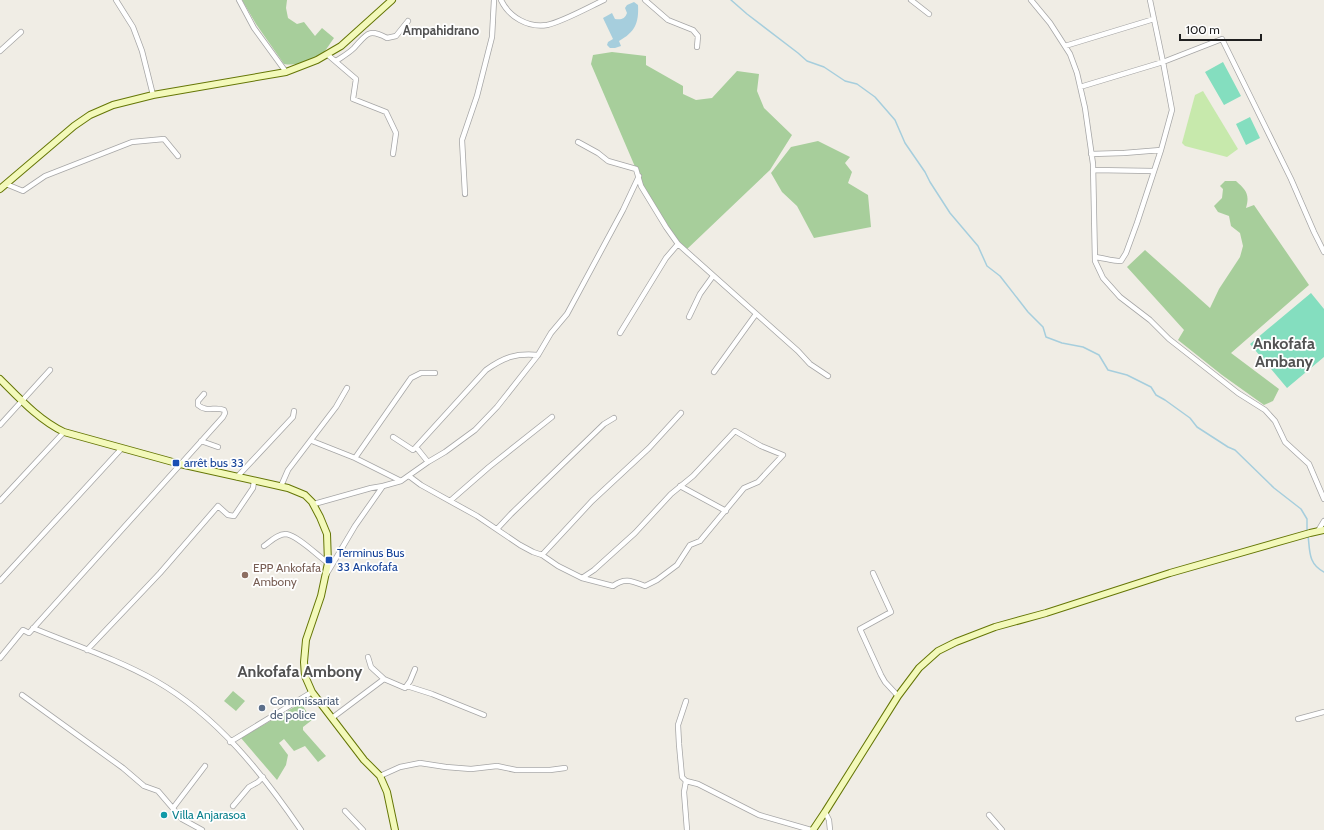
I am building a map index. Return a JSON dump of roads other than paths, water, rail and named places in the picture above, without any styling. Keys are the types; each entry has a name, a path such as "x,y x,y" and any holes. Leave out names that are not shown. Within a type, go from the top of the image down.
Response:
{"street":[{"path":"0,189 74,126 90,115 113,105 153,96 286,72 328,55 341,46 392,0"},
{"path":"465,194 462,140 477,96 492,37 494,0"},
{"path":"501,0 512,16 528,24 547,25 604,0"},
{"path":"645,0 668,20 693,30 698,36 697,47"},
{"path":"911,0 929,14"},
{"path":"1031,0 1050,23 1070,54 1080,87 1085,108 1093,170 1095,261 1103,278 1120,297 1150,320 1170,339 1238,393 1265,410 1275,421 1285,442 1309,464 1324,499"},
{"path":"1095,258 1121,261 1128,246 1154,171 1172,110 1150,0"},
{"path":"239,1 254,28 286,72"},
{"path":"119,2 133,27 142,51 153,96"},
{"path":"1065,46 1154,19"},
{"path":"336,61 353,49 368,33 376,33 387,38 396,36 408,21"},
{"path":"0,51 21,32"},
{"path":"1080,87 1163,62 1222,39 1291,179 1324,252"},
{"path":"328,55 356,79 353,98 386,112 396,133 393,154"},
{"path":"6,184 23,191 45,176 132,142 164,139 178,156"},
{"path":"578,142 598,152 608,161 636,169 640,176 642,186 666,228 678,244 798,351 810,364 828,376"},
{"path":"1091,154 1161,150"},
{"path":"1093,170 1154,171"},
{"path":"314,504 401,481 475,430 498,407 538,354 551,333 567,314 640,176"},
{"path":"620,333 666,258 678,244"},
{"path":"689,317 700,294 713,276"},
{"path":"714,372 756,314"},
{"path":"393,437 413,450 486,370 499,361 512,356 538,354"},
{"path":"0,425 50,370"},
{"path":"355,458 411,378 421,373 435,373"},
{"path":"0,379 37,415 52,427 64,432 180,464 288,488 305,495 314,504 327,534 328,563 321,596 306,640 304,662 305,676 312,692 364,760 380,776 387,792 395,830"},
{"path":"281,486 288,470 336,407 347,388"},
{"path":"0,658 23,630 29,633 223,418 225,413 221,408 204,409 198,405 198,401 204,394"},
{"path":"237,477 293,417 294,411"},
{"path":"542,555 592,501 650,448 681,413"},
{"path":"450,501 495,462 552,417"},
{"path":"497,529 599,429 614,418"},
{"path":"0,501 64,432"},
{"path":"409,476 421,485 497,529 520,545 542,555 558,566 582,578 613,586 621,580 634,582 645,586 657,580 677,564 690,545 700,541 744,488 758,482 783,456 735,432 693,476 671,494 635,533 594,570 582,578"},
{"path":"312,440 355,458 401,481"},
{"path":"201,441 218,448"},
{"path":"416,447 428,462"},
{"path":"0,581 122,448"},
{"path":"87,650 160,573 218,506 228,515 234,516 253,488 254,481"},
{"path":"324,579 355,526 383,486"},
{"path":"680,486 726,511"},
{"path":"686,700 678,725 682,777 686,781 698,784 759,814 812,830 825,812 898,696 919,668 938,651 956,642 996,627 1046,613 1170,573 1321,531 1324,521"},
{"path":"264,546 277,536 286,534 293,536 328,563"},
{"path":"872,573 892,612 860,630 885,682 898,696"},
{"path":"33,628 123,665 173,692 206,717 263,777 301,830"},
{"path":"368,658 371,667 384,679 405,688 407,686 432,694 484,716"},
{"path":"407,686 415,669"},
{"path":"332,718 384,679"},
{"path":"230,742 312,692"},
{"path":"22,695 123,768 144,786 158,791 182,819 202,830"},
{"path":"1298,719 1324,712"},
{"path":"380,776 400,766 420,763 472,769 497,766 516,770 550,770 565,768"},
{"path":"173,808 205,766"},
{"path":"234,806 249,786 258,782 263,777"},
{"path":"686,781 684,792 687,830"},
{"path":"345,811 363,830"},
{"path":"825,812 829,820 830,830"},
{"path":"989,815 1002,830"}],"water":[{"path":"634,2 638,5 638,17 635,26 629,34 619,41 621,46 610,48 607,45 608,42 613,39 603,18 612,13 615,19 622,19 627,13 625,8 627,5"}],"waterway":[{"path":"731,0 807,61 824,67 845,81 857,84 875,97 895,120 905,143 950,213 978,246 987,266 1000,276 1028,312 1043,327 1046,337 1062,343 1083,347 1099,355 1108,370 1127,375 1151,387 1156,395 1190,418 1197,427 1235,450 1274,488 1301,509 1307,519 1307,532"},
{"path":"1308,535 1312,561 1324,572"}],"place":[{"name":"arrêt bus 33","path":"176,463"},
{"name":"Terminus Bus 33 Ankofafa","path":"329,560"},
{"name":"EPP Ankofafa Ambony","path":"245,575"},
{"name":"Commissariat de police","path":"262,708"},
{"name":"Villa Anjarasoa","path":"164,815"}],"district":[{"name":"Ampahidrano","path":"441,30"},
{"name":"Ankofafa Ambany","path":"1284,352"},
{"name":"Ankofafa Ambony","path":"300,671"}]}
